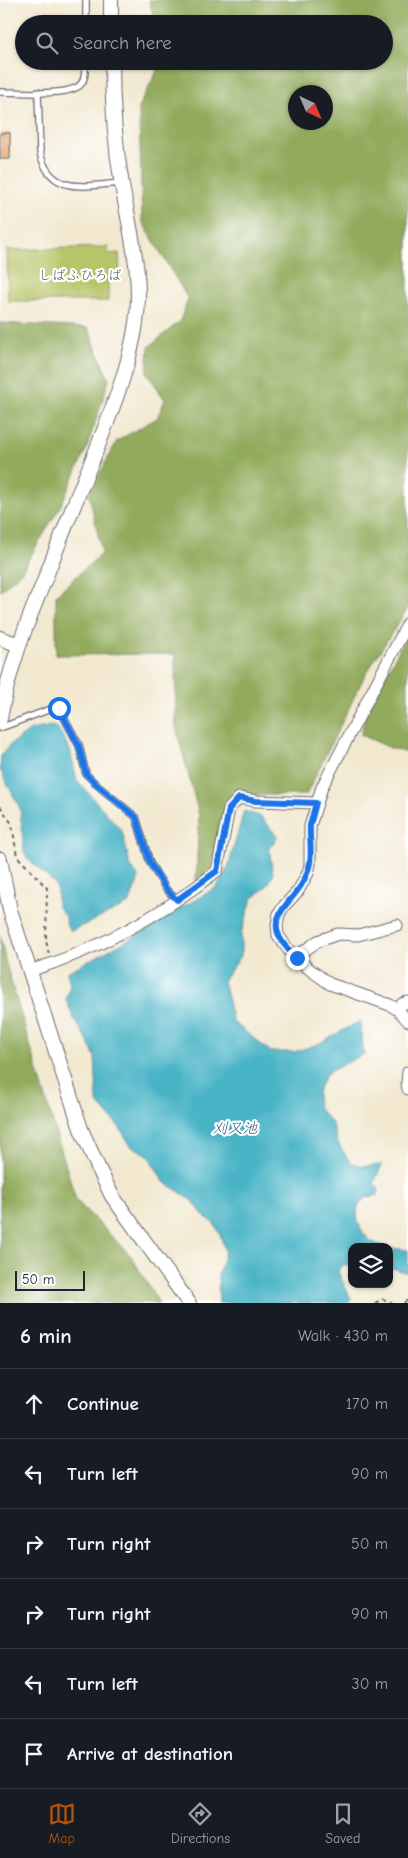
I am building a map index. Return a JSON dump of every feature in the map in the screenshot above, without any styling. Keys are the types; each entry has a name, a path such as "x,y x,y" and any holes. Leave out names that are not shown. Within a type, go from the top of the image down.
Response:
{"street":[{"path":"111,0 111,15"},
{"path":"0,719 5,688 18,645 104,430 131,350 136,323 139,296 137,270 122,183 112,91 112,70"},
{"path":"408,623 322,787 310,826 310,864 308,873 298,891 284,906 277,920 278,935 290,952 330,984 390,1005 398,1010 408,1021"},
{"path":"0,638 18,645"},
{"path":"30,971 86,951 147,920 217,871 229,809 239,798 256,801 316,803"},
{"path":"0,859 10,910 81,1129 97,1166 117,1202 189,1303"},
{"path":"297,958 304,950 318,941 338,934 358,935 397,925"},
{"path":"398,1010 402,1004 408,1002"}],"lane":[{"path":"86,0 86,15"},
{"path":"0,92 68,91 76,89 82,83 85,70"},
{"path":"38,92 40,152 42,162 47,171 62,184 71,186 122,183"},
{"path":"0,728 56,707 59,708 79,746 86,774 136,817 150,863 166,889 177,900"}],"path":[{"path":"0,806 12,824 18,856 47,888 46,940 50,964"},
{"path":"375,1303 382,1299 392,1303"},
{"path":"404,1303 408,1299"}],"green space":[{"path":"149,0 408,0 408,608 366,673 306,795 238,795 226,803 211,871 196,881 199,815 176,727 175,654 56,655 56,595 102,553 89,494 117,441 157,418 165,400 147,373 149,347 180,321 188,299 142,221 139,106 157,70 393,70 393,15 153,15"},
{"name":"しばふひろば","path":"108,247 108,254 119,253 120,277 108,277 108,301 8,301 7,250"},
{"path":"0,323 88,328 109,380 86,450 60,507 21,572 0,591"},
{"path":"408,633 408,753 393,749 361,735 366,712"},
{"path":"0,936 6,964 76,1200 131,1256 159,1303 0,1303"}],"water":[{"path":"51,726 58,728 70,750 77,780 122,831 130,865 139,878 129,904 71,931 67,927 65,916 57,906 57,889 54,883 28,859 24,852 20,808 0,770 1,756 11,744 31,730"},
{"name":"刈又池","path":"244,811 260,816 278,837 269,848 273,875 267,886 252,899 241,934 241,956 223,981 233,1022 271,1052 294,1052 318,1044 360,1021 364,1054 327,1073 317,1092 318,1108 332,1123 338,1143 350,1162 362,1166 382,1165 374,1183 379,1189 378,1195 367,1197 361,1202 357,1213 362,1231 375,1243 348,1243 348,1265 342,1265 338,1271 351,1299 348,1303 219,1303 218,1276 225,1251 220,1234 213,1222 204,1216 192,1200 164,1182 147,1154 131,1146 119,1127 97,1102 95,1057 73,1017 66,999 70,985 67,972 153,927 164,918 217,887 228,867"},
{"path":"393,1248 408,1250 408,1273 393,1268"}],"building":[{"path":"0,133 10,133 10,159 0,159"}],"route":[{"path":"59,708 79,746 86,774 136,817 150,863 166,889 177,900 217,871 229,809 239,798 256,801 316,803 310,826 310,864 308,873 298,891 284,906 277,920 278,935 290,952 297,958"}]}
